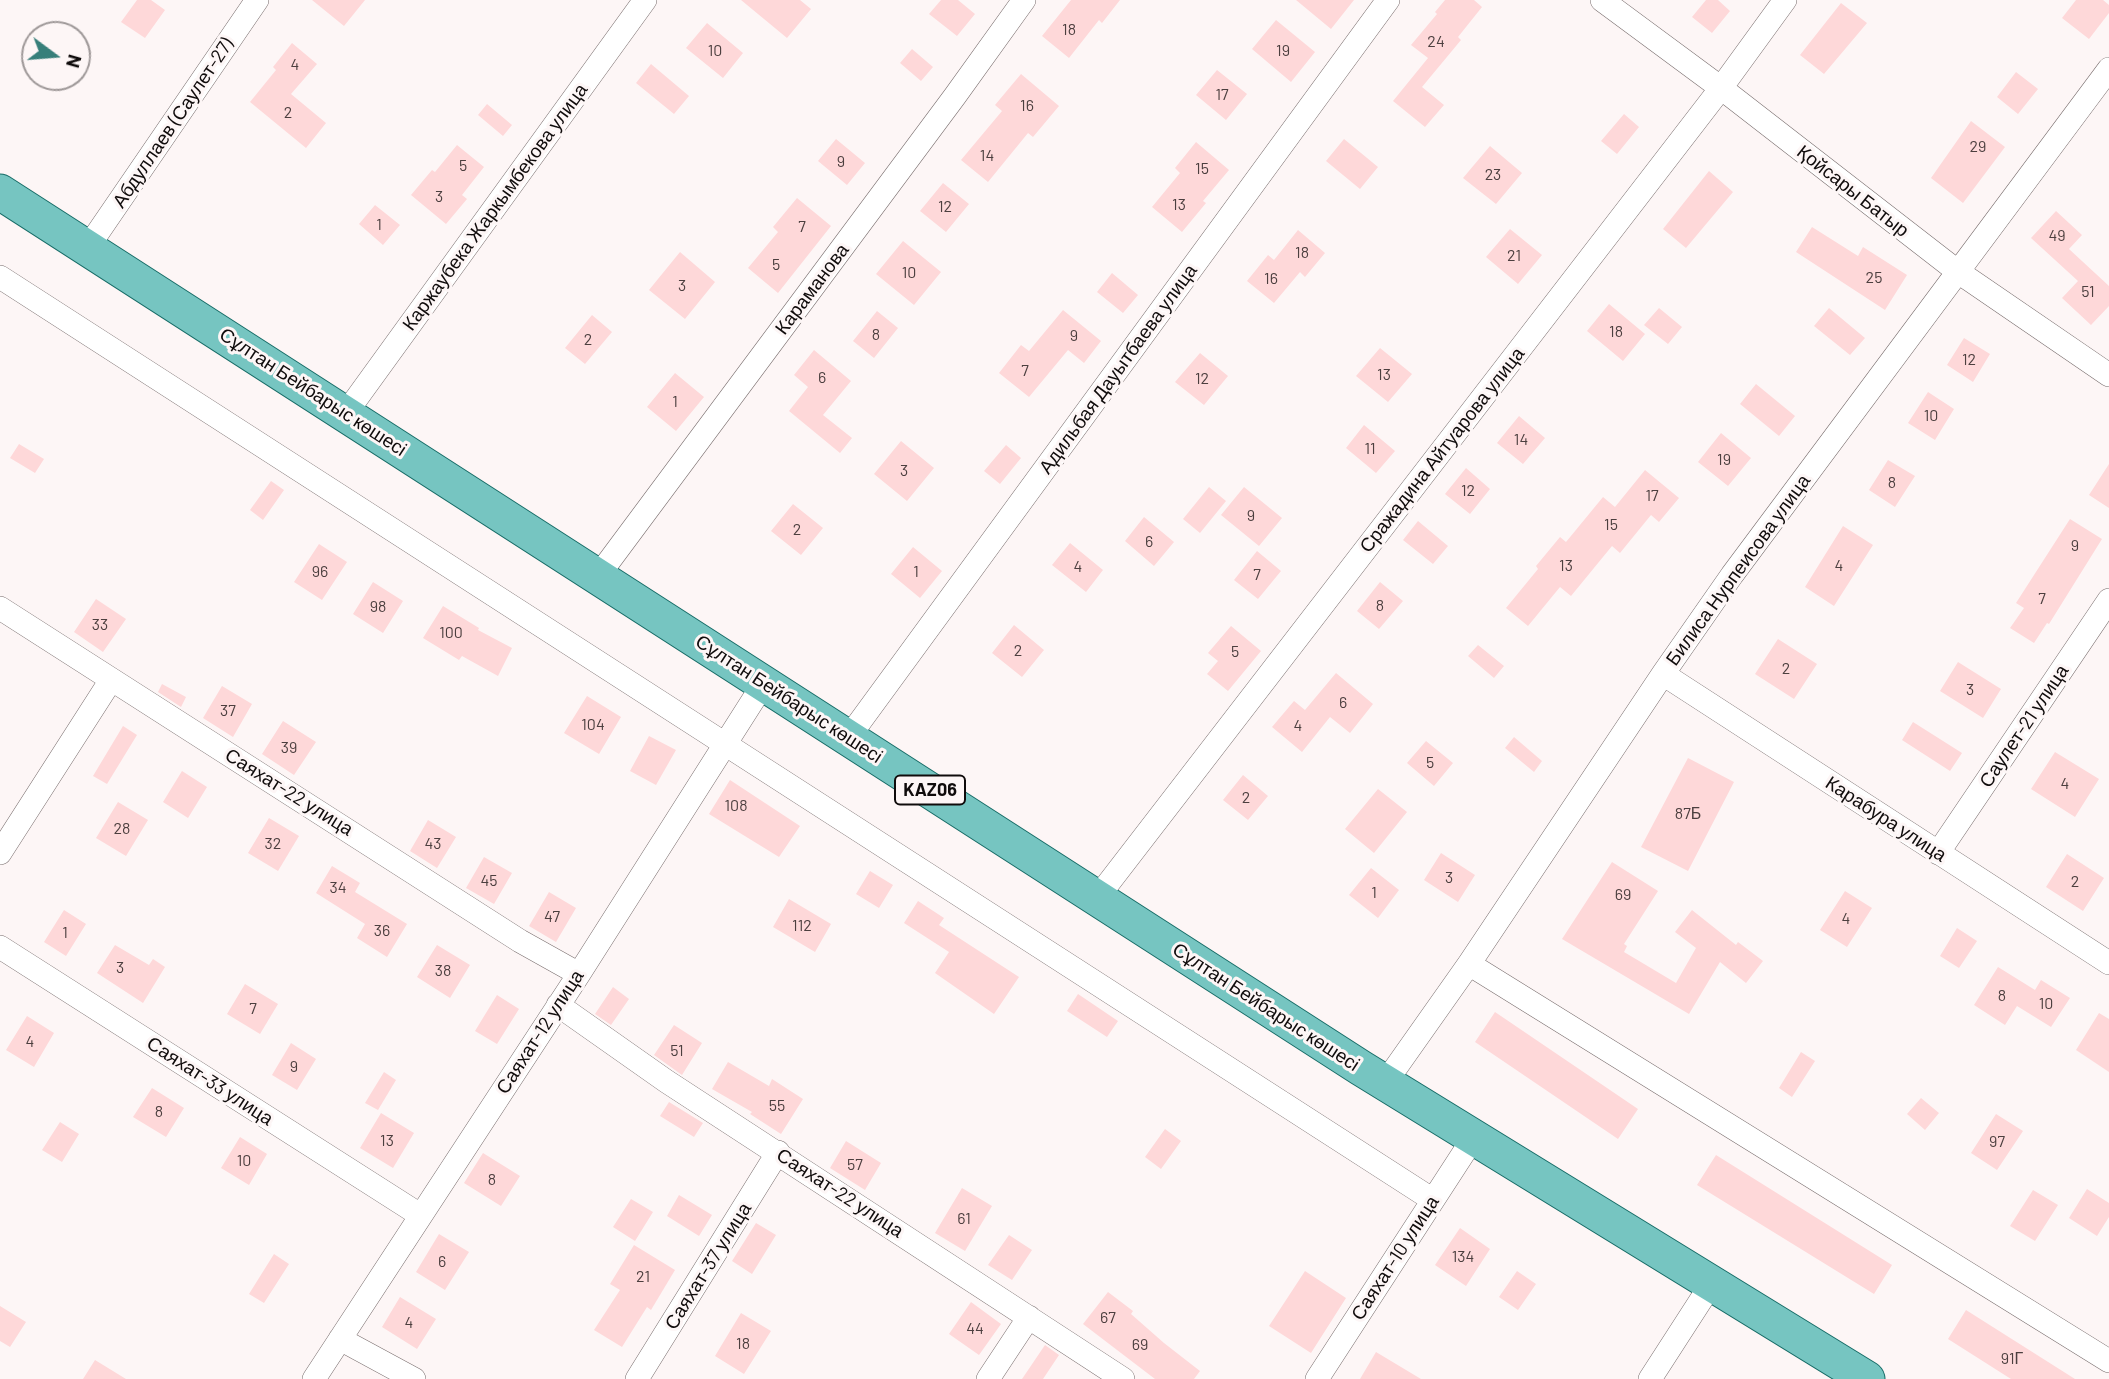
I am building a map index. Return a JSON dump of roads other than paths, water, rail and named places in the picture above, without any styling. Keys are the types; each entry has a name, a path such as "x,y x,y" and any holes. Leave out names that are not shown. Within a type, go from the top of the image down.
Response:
{"main road":[{"name":"Сұлтан Бейбарыс көшесі","path":"0,192 1385,1083 1867,1379"}],"street":[{"name":"Абдуллаев (Саулет-27)","path":"88,247 257,0"},
{"name":"Каржаубека Жаркымбекова улица","path":"346,413 645,0"},
{"name":"Караманова","path":"598,576 1024,0"},
{"name":"Адильбая Дауытбаева улица","path":"848,738 1388,0"},
{"name":"Қойсары Батыр","path":"1602,0 1721,88 1957,271 2109,374"},
{"name":"Сражадина Айтуарова улица","path":"1097,898 1721,88 1785,0"},
{"name":"Билиса Нурпеисова улица","path":"1385,1083 1469,964 1732,575 2109,69"},
{"path":"0,277 1433,1200"},
{"name":"Саулет-21 улица","path":"1938,853 2109,600"},
{"name":"Саяхат-22 улица","path":"0,608 520,941 579,974"},
{"name":"Карабура улица","path":"1663,674 2109,964"},
{"path":"0,853 111,680"},
{"name":"Саяхат-12 улица","path":"314,1379 579,974 764,683"},
{"name":"Саяхат-33 улица","path":"0,947 420,1215"},
{"path":"1469,964 2109,1361"},
{"name":"Саяхат-22 улица","path":"558,1005 666,1081 1124,1379"},
{"name":"Саяхат-10 улица","path":"1317,1379 1474,1137"},
{"name":"Саяхат-37 улица","path":"637,1379 778,1152"},
{"path":"1650,1379 1712,1283"},
{"path":"988,1379 1029,1317"},
{"path":"340,1339 414,1379"}]}
